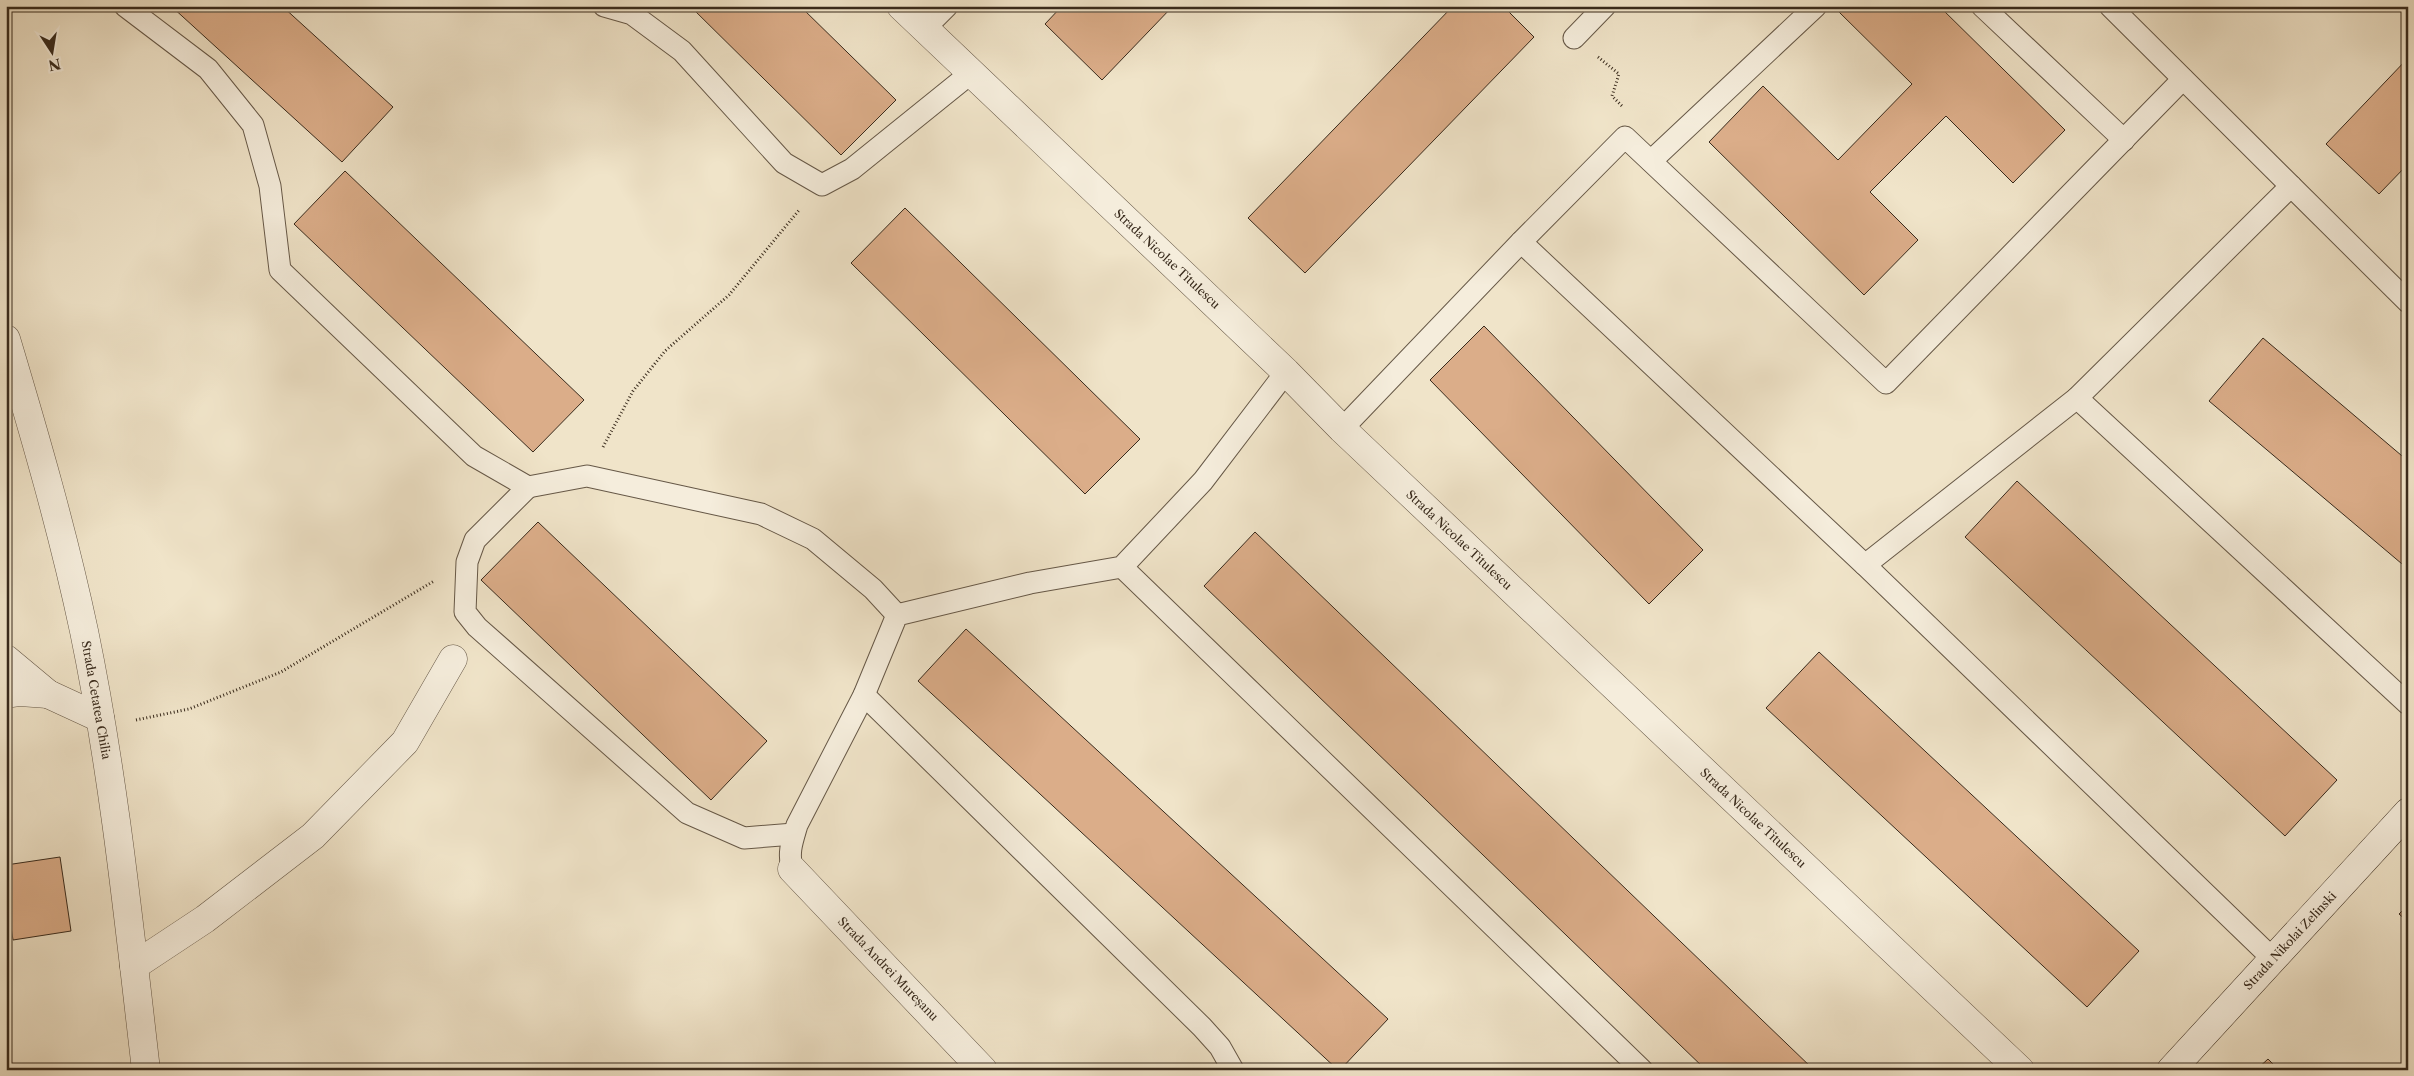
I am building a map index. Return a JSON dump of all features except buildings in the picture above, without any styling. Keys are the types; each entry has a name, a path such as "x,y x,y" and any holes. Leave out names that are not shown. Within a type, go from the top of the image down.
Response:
{"street":[{"name":"Strada Nicolae Titulescu","path":"901,6 1286,372 1342,430 2020,1070"},
{"name":"Strada Cetatea Chilia","path":"6,339 45,469 84,632 100,720 134,966 146,1070"},
{"path":"6,659 48,694 100,720"},
{"path":"134,966 206,918 313,836 405,742 453,659"},
{"path":"6,694 20,692 48,694"},
{"name":"Strada Nikolai Zelinski","path":"2171,1070 2408,812"},
{"name":"Strada Andrei Mureșanu","path":"792,869 983,1070"}],"lane":[{"path":"125,6 208,69 253,125 270,186 280,270 474,456 528,487"},
{"path":"604,6 632,14 682,51 784,163 822,185 852,169 971,73"},
{"path":"924,29 947,6"},
{"path":"1574,38 1605,6"},
{"path":"1651,161 1816,6"},
{"path":"1982,6 2124,140"},
{"path":"2110,6 2408,302"},
{"path":"1342,430 1521,242 1625,137 1886,383 2183,79"},
{"path":"1865,565 2077,398 2290,186"},
{"path":"1521,242 1865,565 2273,959"},
{"path":"897,615 1030,583 1122,568 1203,481 1286,372"},
{"path":"2077,398 2408,704"},
{"path":"794,834 744,838 687,814 477,627 465,612 467,562 475,540 528,487 587,476 761,514 813,539 873,589 897,615"},
{"path":"1122,568 1642,1070"},
{"path":"792,869 789,857 794,834 864,695 897,615"},
{"path":"864,695 1202,1027 1220,1047 1234,1070"}],"path":[{"path":"1574,38 1618,74 1612,96 1625,108"},
{"path":"587,476 633,390 665,350 729,295 771,242 822,185"},
{"path":"100,720 134,720 189,709 281,672 467,562"}]}
